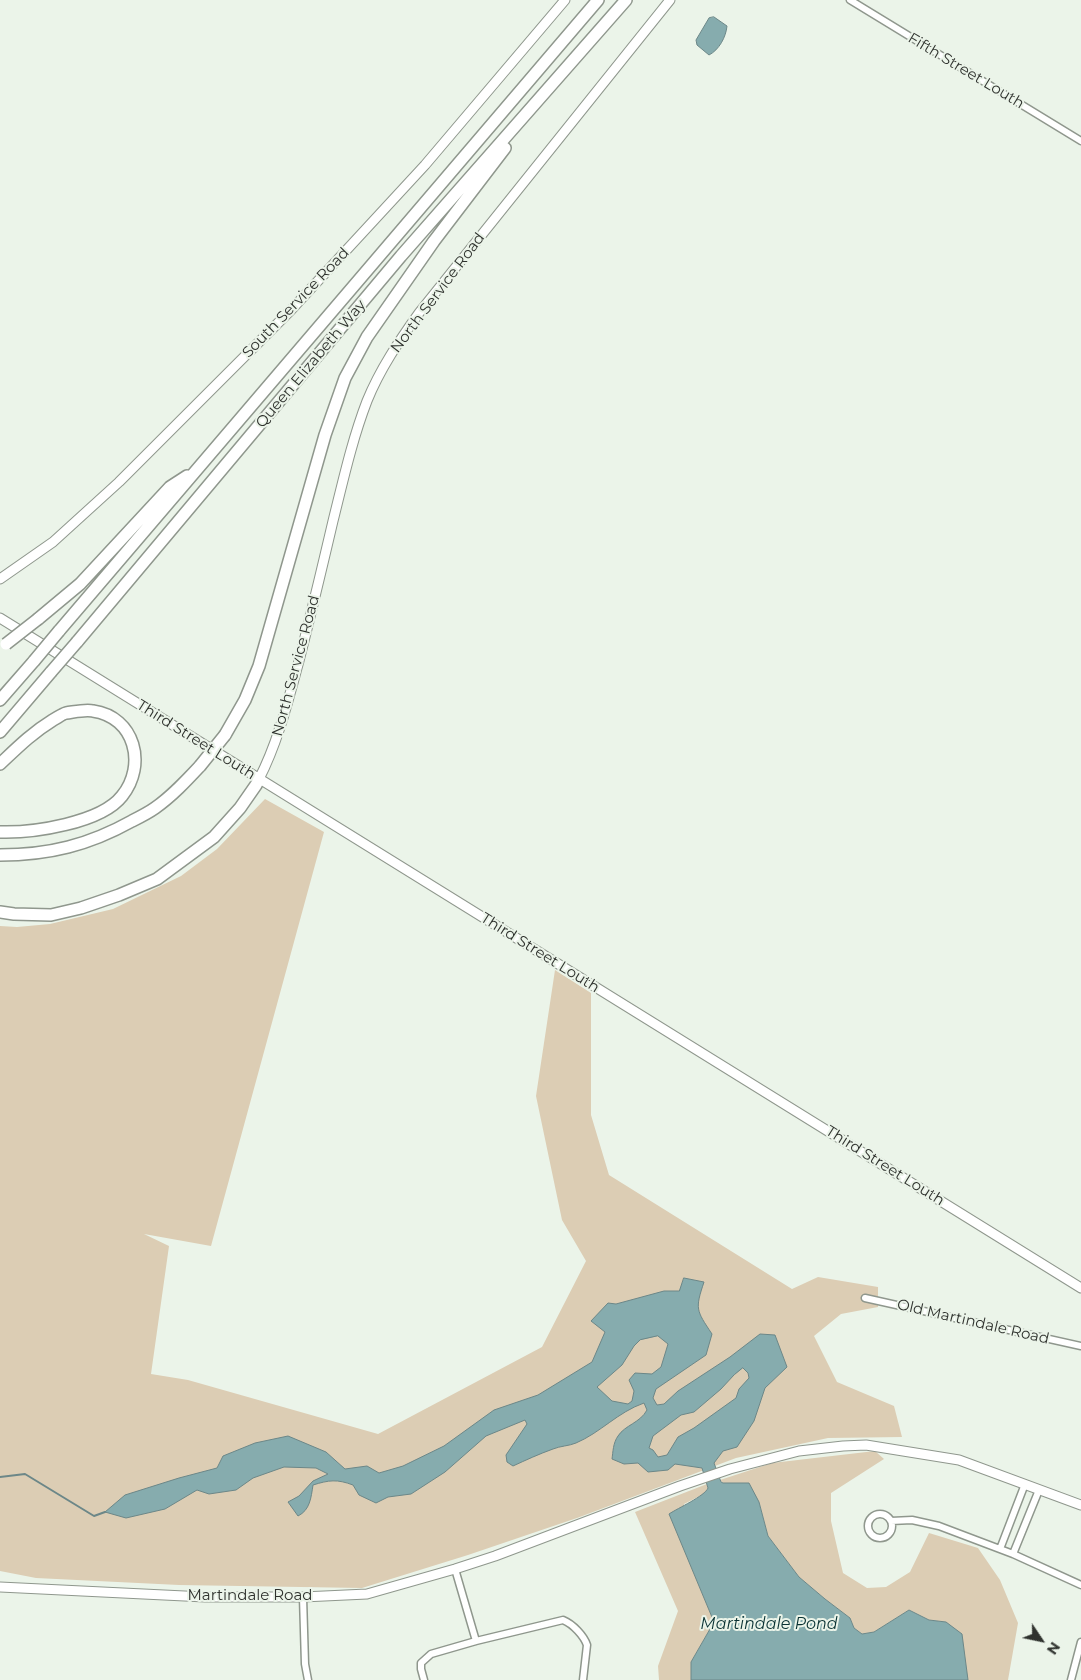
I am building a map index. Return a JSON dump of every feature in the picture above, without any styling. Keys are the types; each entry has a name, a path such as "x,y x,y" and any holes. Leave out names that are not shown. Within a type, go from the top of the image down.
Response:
{"highway":[{"name":"Queen Elizabeth Way","path":"0,700 598,0"},
{"name":"Queen Elizabeth Way","path":"0,732 401,256 626,0"},
{"path":"0,855 27,855 56,851 89,841 123,826 154,809 177,790 200,766 225,735 245,700 259,666 325,435 345,378 367,337 434,241 570,64"},
{"path":"3,646 80,584 170,487 197,470"},
{"path":"0,764 36,730 65,714 92,710 109,716 124,727 132,738 136,759 132,781 121,798 106,809 65,825 33,830 0,832"},
{"path":"0,912 51,915 112,898 157,880 214,836 240,808 259,778"}],"main road":[{"name":"South Service Road","path":"0,578 53,542 119,482 292,309 425,165 565,0"},
{"name":"North Service Road","path":"259,778 274,747 286,710 348,458 368,401 380,374 398,343 419,313 670,0"},
{"name":"Third Street Louth","path":"0,618 1081,1288"},
{"name":"Martindale Road","path":"0,1587 205,1597 303,1597 367,1594 495,1556 730,1469 799,1451 866,1445 959,1460 1025,1484"},
{"path":"1025,1484 1081,1505"}],"street":[{"name":"Fifth Street Louth","path":"850,0 1081,141"},
{"name":"Old Martindale Road","path":"865,1298 1081,1346"},
{"path":"1000,1549 1025,1484"},
{"path":"1013,1554 1039,1490"},
{"path":"891,1521 912,1520 939,1526 1013,1554 1081,1585"},
{"path":"455,1569 476,1641"},
{"path":"303,1597 305,1664 308,1680"},
{"path":"424,1680 421,1663 431,1654 563,1620 569,1622 586,1640 583,1680"},
{"path":"1072,1680 1081,1642"}],"shaded area":[{"path":"265,799 324,832 211,1246 144,1234 169,1246 151,1374 188,1380 378,1434 542,1347 586,1261 562,1220 536,1096 555,970 591,993 591,1115 609,1175 792,1289 818,1277 878,1287 878,1307 841,1314 814,1336 837,1382 894,1406 902,1437 828,1438 736,1458 577,1518 362,1588 179,1585 36,1578 0,1571 0,926 17,927 50,924 113,909 181,876 217,849"},
{"path":"875,1451 884,1459 831,1493 831,1521 843,1573 867,1588 886,1587 910,1572 929,1533 978,1548 1000,1580 1018,1623 1008,1680 968,1680 965,1663 946,1622 929,1620 909,1610 874,1632 862,1634 854,1628 850,1618 799,1577 768,1536 759,1502 720,1480 772,1463"},
{"path":"707,1484 706,1493 684,1504 685,1550 714,1622 691,1662 691,1680 659,1680 658,1666 678,1611 635,1512"}],"water":[{"path":"714,17 727,26 721,43 709,55 697,45 696,40 709,18"},
{"name":"Martindale Pond","path":"684,1278 704,1282 698,1304 700,1314 712,1334 706,1355 656,1389 653,1398 657,1405 664,1404 678,1391 730,1357 760,1334 775,1335 787,1367 765,1388 754,1421 737,1447 723,1451 714,1463 721,1482 749,1483 759,1502 768,1536 799,1577 850,1618 854,1628 862,1634 874,1632 909,1610 929,1620 946,1622 962,1634 968,1680 691,1680 691,1662 714,1622 669,1514 697,1498 708,1488 702,1468 675,1464 668,1470 648,1472 638,1463 624,1464 612,1459 616,1439 624,1429 644,1414 647,1410 644,1403 626,1412 585,1439 556,1448 513,1466 507,1462 506,1455 527,1424 525,1420 486,1436 445,1472 411,1494 388,1497 376,1503 359,1495 353,1485 338,1481 328,1481 313,1485 311,1499 305,1510 298,1516 288,1502 299,1496 313,1481 328,1474 316,1468 284,1467 253,1478 236,1490 209,1494 197,1490 165,1509 126,1518 105,1512 125,1495 217,1468 223,1456 255,1443 288,1436 326,1452 345,1469 367,1466 379,1473 403,1466 444,1446 494,1410 538,1395 592,1362 605,1332 591,1321 608,1303 616,1304 664,1291 679,1291","holes":["658,1336 668,1344 661,1367 652,1374 635,1373 629,1380 634,1391 632,1401 628,1404 612,1401 597,1387 622,1365 640,1340","743,1368 748,1373 749,1378 739,1389 736,1398 678,1437 667,1455 658,1457 649,1448 653,1436 681,1415 694,1412"]}],"waterway":[{"path":"0,1477 25,1474 94,1516 105,1512"}]}
